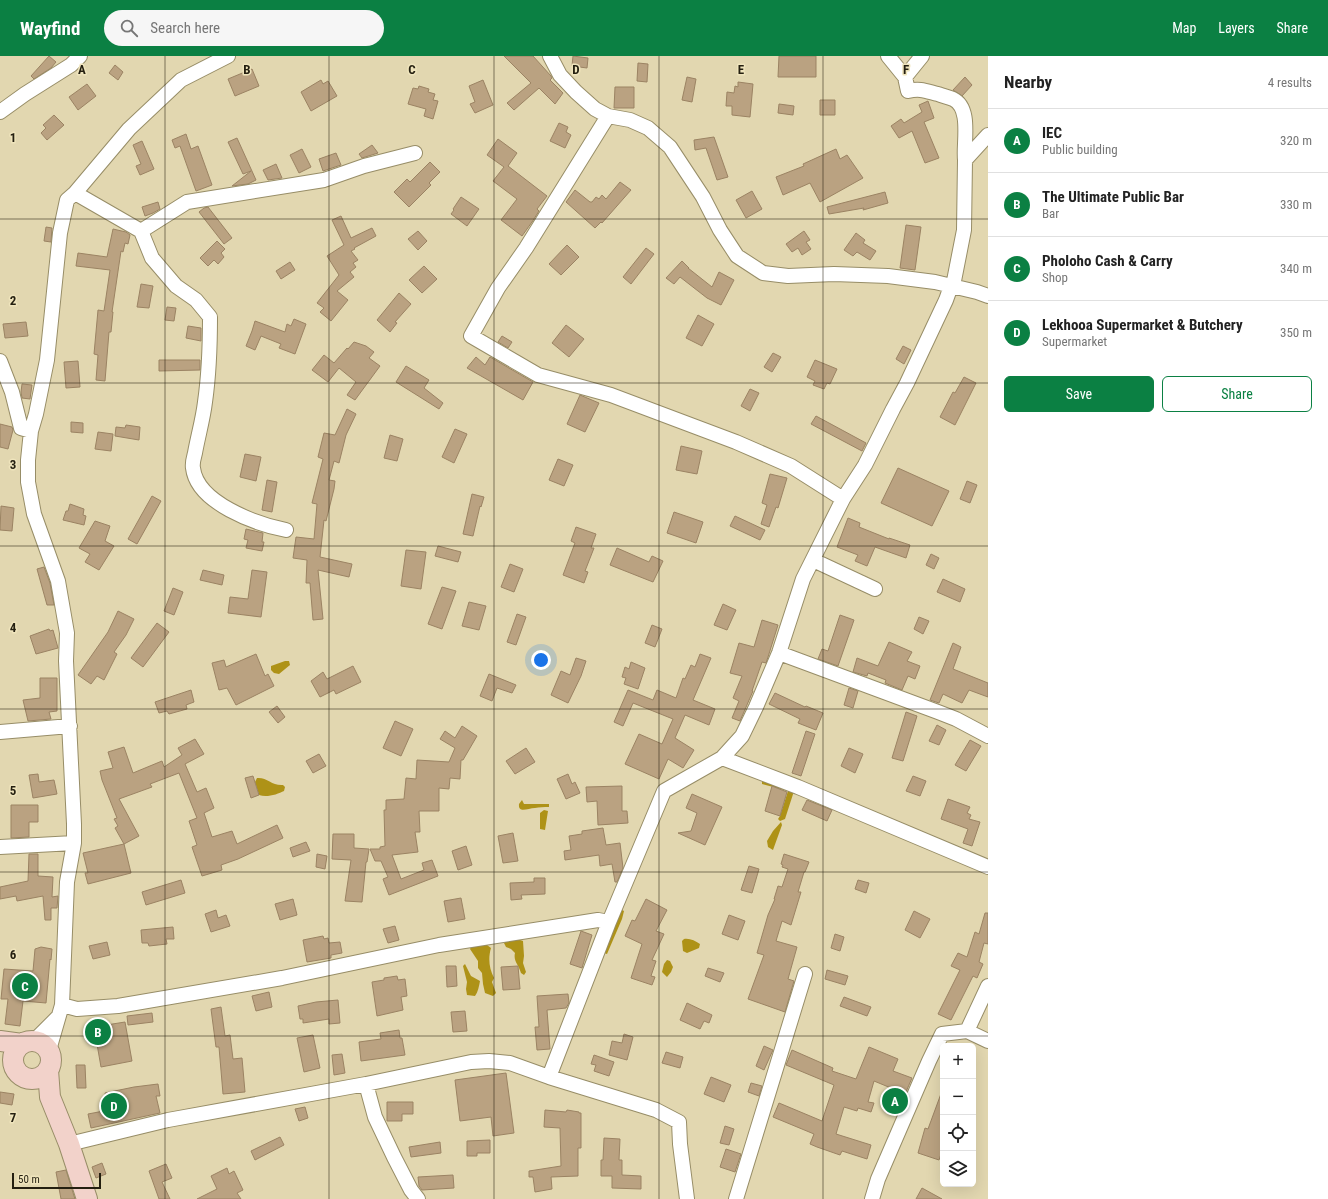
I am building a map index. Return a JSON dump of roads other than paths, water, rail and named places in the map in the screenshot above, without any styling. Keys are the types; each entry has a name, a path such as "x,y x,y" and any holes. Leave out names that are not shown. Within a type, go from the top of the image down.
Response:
{"main road":[{"path":"0,1041 35,1045 51,1060 48,1070 50,1098 69,1144 87,1199"},
{"path":"35,1045 15,1053 7,1059 20,1074 30,1078 50,1098"},
{"path":"30,1078 40,1076 48,1070"}],"street":[{"path":"0,112 25,94 71,65 80,56"},
{"path":"35,1045 60,1012 67,882 74,843 66,661 67,633 58,581 34,514 28,482 28,460 31,431 47,360 60,233 67,200 75,193 130,129 181,80 228,56"},
{"path":"550,56 560,75 595,109 608,116 630,120 648,128 670,147 703,197 720,230 737,256 763,273 788,276 834,274 888,276 935,282 988,296"},
{"path":"548,1077 609,922 664,791 722,758 742,736 779,653 803,579 843,498 865,465 907,383 952,286 964,230 964,151 966,118 954,99 917,88 908,91 905,77 888,56"},
{"path":"905,77 922,56"},
{"path":"608,116 526,248 498,288 471,336 538,375 611,395 736,442 791,466 843,498"},
{"path":"965,160 988,134"},
{"path":"141,231 187,202 324,180 364,166 415,153"},
{"path":"75,193 141,231 152,258 176,286 196,300 210,317 210,344 205,403 192,467 197,482 212,498 234,511 271,527 286,530"},
{"path":"0,361 12,392 21,428 31,431"},
{"path":"813,560 875,589"},
{"path":"779,653 956,719 988,736"},
{"path":"0,732 70,726"},
{"path":"722,758 798,787 988,867"},
{"path":"0,847 74,843"},
{"path":"60,1012 77,1009 118,1006 282,978 438,945 598,920 609,922"},
{"path":"736,1199 805,974"},
{"path":"967,1031 988,986"},
{"path":"872,1199 884,1165 942,1034 967,1031 988,1041"},
{"path":"69,1144 168,1120 366,1084 471,1062 510,1063 548,1077 656,1110 679,1122 680,1144 687,1199"},
{"path":"366,1084 375,1117 394,1158 411,1190 418,1199"}],"place":[{"name":"Pholoho Cash & Carry","path":"25,986"},
{"name":"The Ultimate Public Bar","path":"98,1032"},
{"name":"IEC","path":"895,1101"},
{"name":"Lekhooa Supermarket & Butchery","path":"114,1106"}]}
